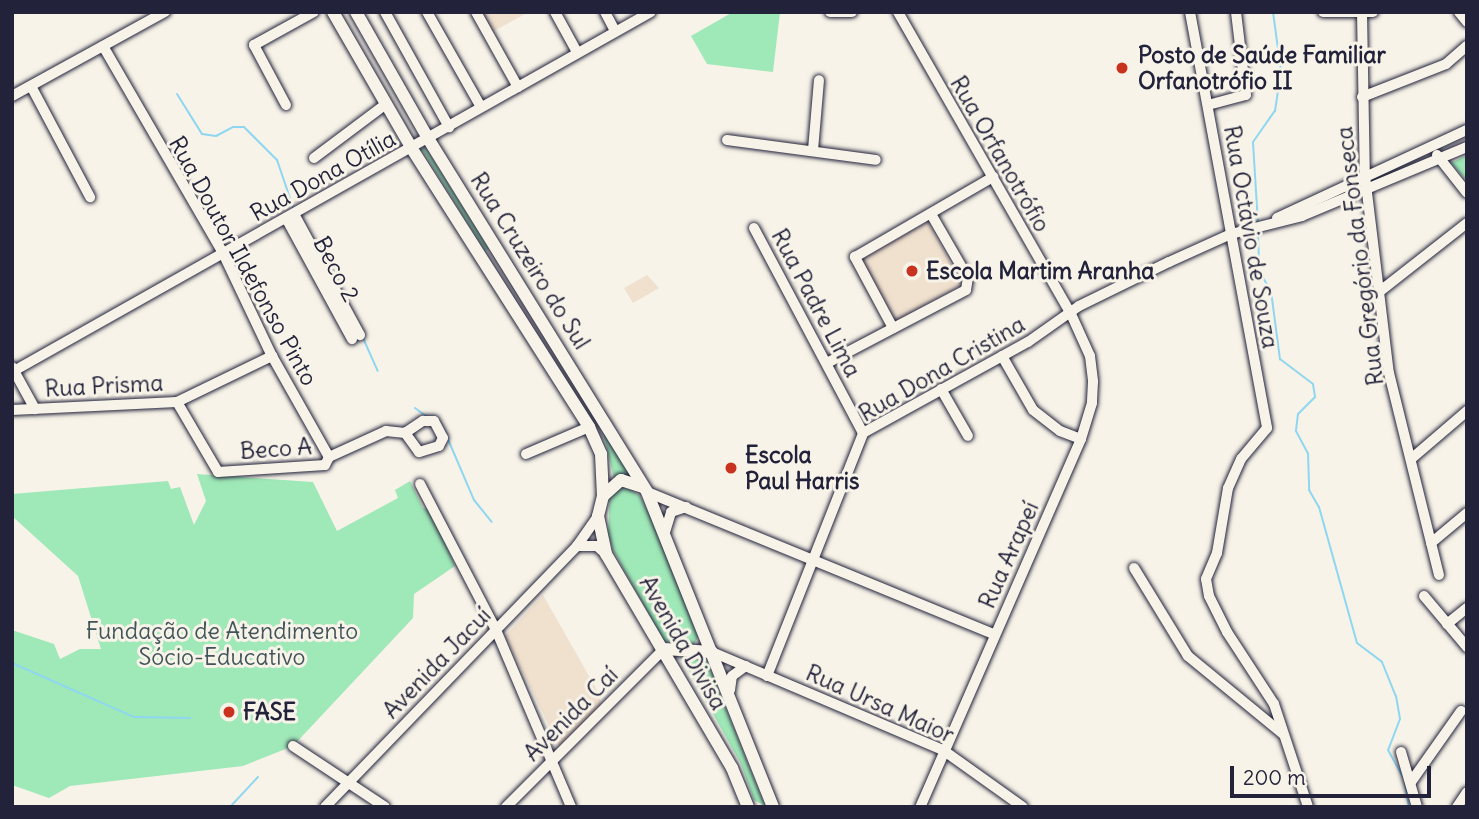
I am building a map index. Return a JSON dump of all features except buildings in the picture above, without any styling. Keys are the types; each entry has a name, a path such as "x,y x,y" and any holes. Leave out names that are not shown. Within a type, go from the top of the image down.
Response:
{"main road":[{"name":"Rua Cruzeiro do Sul","path":"333,12 412,149 589,427 601,454 603,496"},
{"name":"Rua Cruzeiro do Sul","path":"356,12 429,140 647,492"},
{"path":"603,496 621,480 636,482 647,492"},
{"name":"Avenida Divisa","path":"647,492 712,653 730,690 773,807"},
{"name":"Avenida Divisa","path":"603,496 598,516 606,554 664,649 750,804"},
{"path":"664,649 712,653"}],"street":[{"path":"12,96 165,12"},
{"path":"286,104 254,45 314,12"},
{"path":"385,12 449,127"},
{"path":"427,12 481,107"},
{"path":"476,12 517,87"},
{"path":"555,12 577,52"},
{"path":"605,12 615,32"},
{"name":"Rua Dona Otília","path":"13,370 429,140 481,107 651,12"},
{"path":"830,12 852,12"},
{"name":"Rua Orfanotrófio","path":"898,12 1070,314"},
{"name":"Rua Octávio de Souza","path":"1190,12 1267,428 1241,459 1228,488 1217,553 1206,579 1209,596 1227,632 1275,704 1286,736"},
{"path":"1208,105 1245,95 1236,12"},
{"path":"1323,12 1366,13"},
{"path":"1459,12 1467,22"},
{"name":"Rua Gregório da Fonseca","path":"1366,13 1362,97 1365,176 1389,373 1439,575"},
{"name":"Rua Doutor Ildefonso Pinto","path":"103,46 223,253 272,356 329,457"},
{"path":"1362,97 1446,64 1467,46"},
{"path":"813,150 819,80"},
{"path":"31,86 90,197"},
{"path":"314,158 344,141 386,104"},
{"path":"1262,224 1467,130"},
{"path":"727,139 876,160"},
{"path":"1432,147 1467,193"},
{"path":"1262,224 1302,216 1467,147"},
{"path":"893,328 855,257 993,177"},
{"path":"827,363 969,285 931,214"},
{"name":"Beco 2","path":"290,216 356,337"},
{"path":"1379,292 1467,223"},
{"name":"Rua Dona Cristina","path":"767,676 863,433 1002,356 1070,314 1231,234 1262,224"},
{"name":"Rua Padre Lima","path":"754,228 863,433"},
{"name":"Rua Arapeí","path":"920,807 1081,439 1092,403 1091,361 1070,314"},
{"name":"Rua Prisma","path":"12,410 177,402 272,356"},
{"path":"1002,356 1033,410 1060,431 1081,439"},
{"path":"13,370 35,409"},
{"path":"941,389 968,436"},
{"name":"Beco A","path":"177,402 218,472 325,465 329,457"},
{"path":"1411,459 1467,411"},
{"path":"526,454 589,427"},
{"path":"329,457 386,431 405,433"},
{"path":"420,484 460,556 496,630 555,759 571,807"},
{"path":"647,492 691,507 995,635"},
{"path":"665,532 671,512 691,507"},
{"path":"1431,544 1467,513"},
{"name":"Avenida Jacuí","path":"325,807 577,546 598,516"},
{"path":"577,546 597,546 606,554"},
{"path":"1134,568 1188,656 1286,736 1308,807"},
{"path":"1424,596 1467,647"},
{"path":"1447,624 1467,608"},
{"name":"Avenida Caí","path":"506,807 664,649"},
{"name":"Rua Ursa Maior","path":"712,653 943,750 1023,807"},
{"path":"730,690 732,676 746,666"},
{"path":"1411,782 1461,710"},
{"path":"293,746 385,807"},
{"path":"1401,752 1417,807"},
{"path":"1457,807 1467,792"}],"shaded area":[{"path":"481,12 529,12 492,32"},
{"name":"Escola Martim Aranha","path":"928,222 962,284 896,321 862,259"},
{"path":"647,275 659,288 633,303 624,288"},
{"path":"543,595 597,690 602,706 559,746 505,636"}],"green space":[{"path":"733,12 780,12 773,72 707,64 691,36"},
{"path":"425,147 489,249 485,251 422,149"},
{"path":"1467,155 1467,181 1451,163"},
{"path":"602,427 631,476 614,479"},
{"name":"Fundação de Atendimento Sócio-Educativo","path":"197,474 313,482 337,531 398,498 395,490 410,481 423,508 431,510 455,566 414,594 413,618 293,746 243,766 70,786 49,798 12,785 12,630 54,644 60,659 80,649 101,649 78,576 12,516 12,494 168,481 171,489 180,487 194,525 206,501"},
{"path":"626,486 640,496 661,538 698,637 694,645 664,641 613,550 608,534 610,494"},
{"path":"680,655 707,661 765,806 754,800 741,764"}],"waterway":[{"path":"1258,224 1253,142 1275,111 1281,71 1273,12"},
{"path":"177,94 202,134 216,136 233,127 244,127 277,160 294,210"},
{"path":"1258,233 1259,271 1271,291 1280,359 1313,384 1315,397 1298,414 1296,431 1308,454 1309,490 1319,507 1357,643 1382,662 1396,696 1400,719 1388,750 1403,777"},
{"path":"363,338 378,371"},
{"path":"415,408 426,416"},
{"path":"444,430 474,500 492,522"},
{"path":"12,663 134,717 190,718"},
{"path":"230,807 258,777"},
{"path":"1405,783 1409,807"}],"place":[{"name":"Posto de Saúde Familiar Orfanotrófio II","path":"1122,68"},
{"name":"Escola Martim Aranha","path":"912,271"},
{"name":"Escola Paul Harris","path":"731,468"},
{"name":"FASE","path":"229,712"}]}
